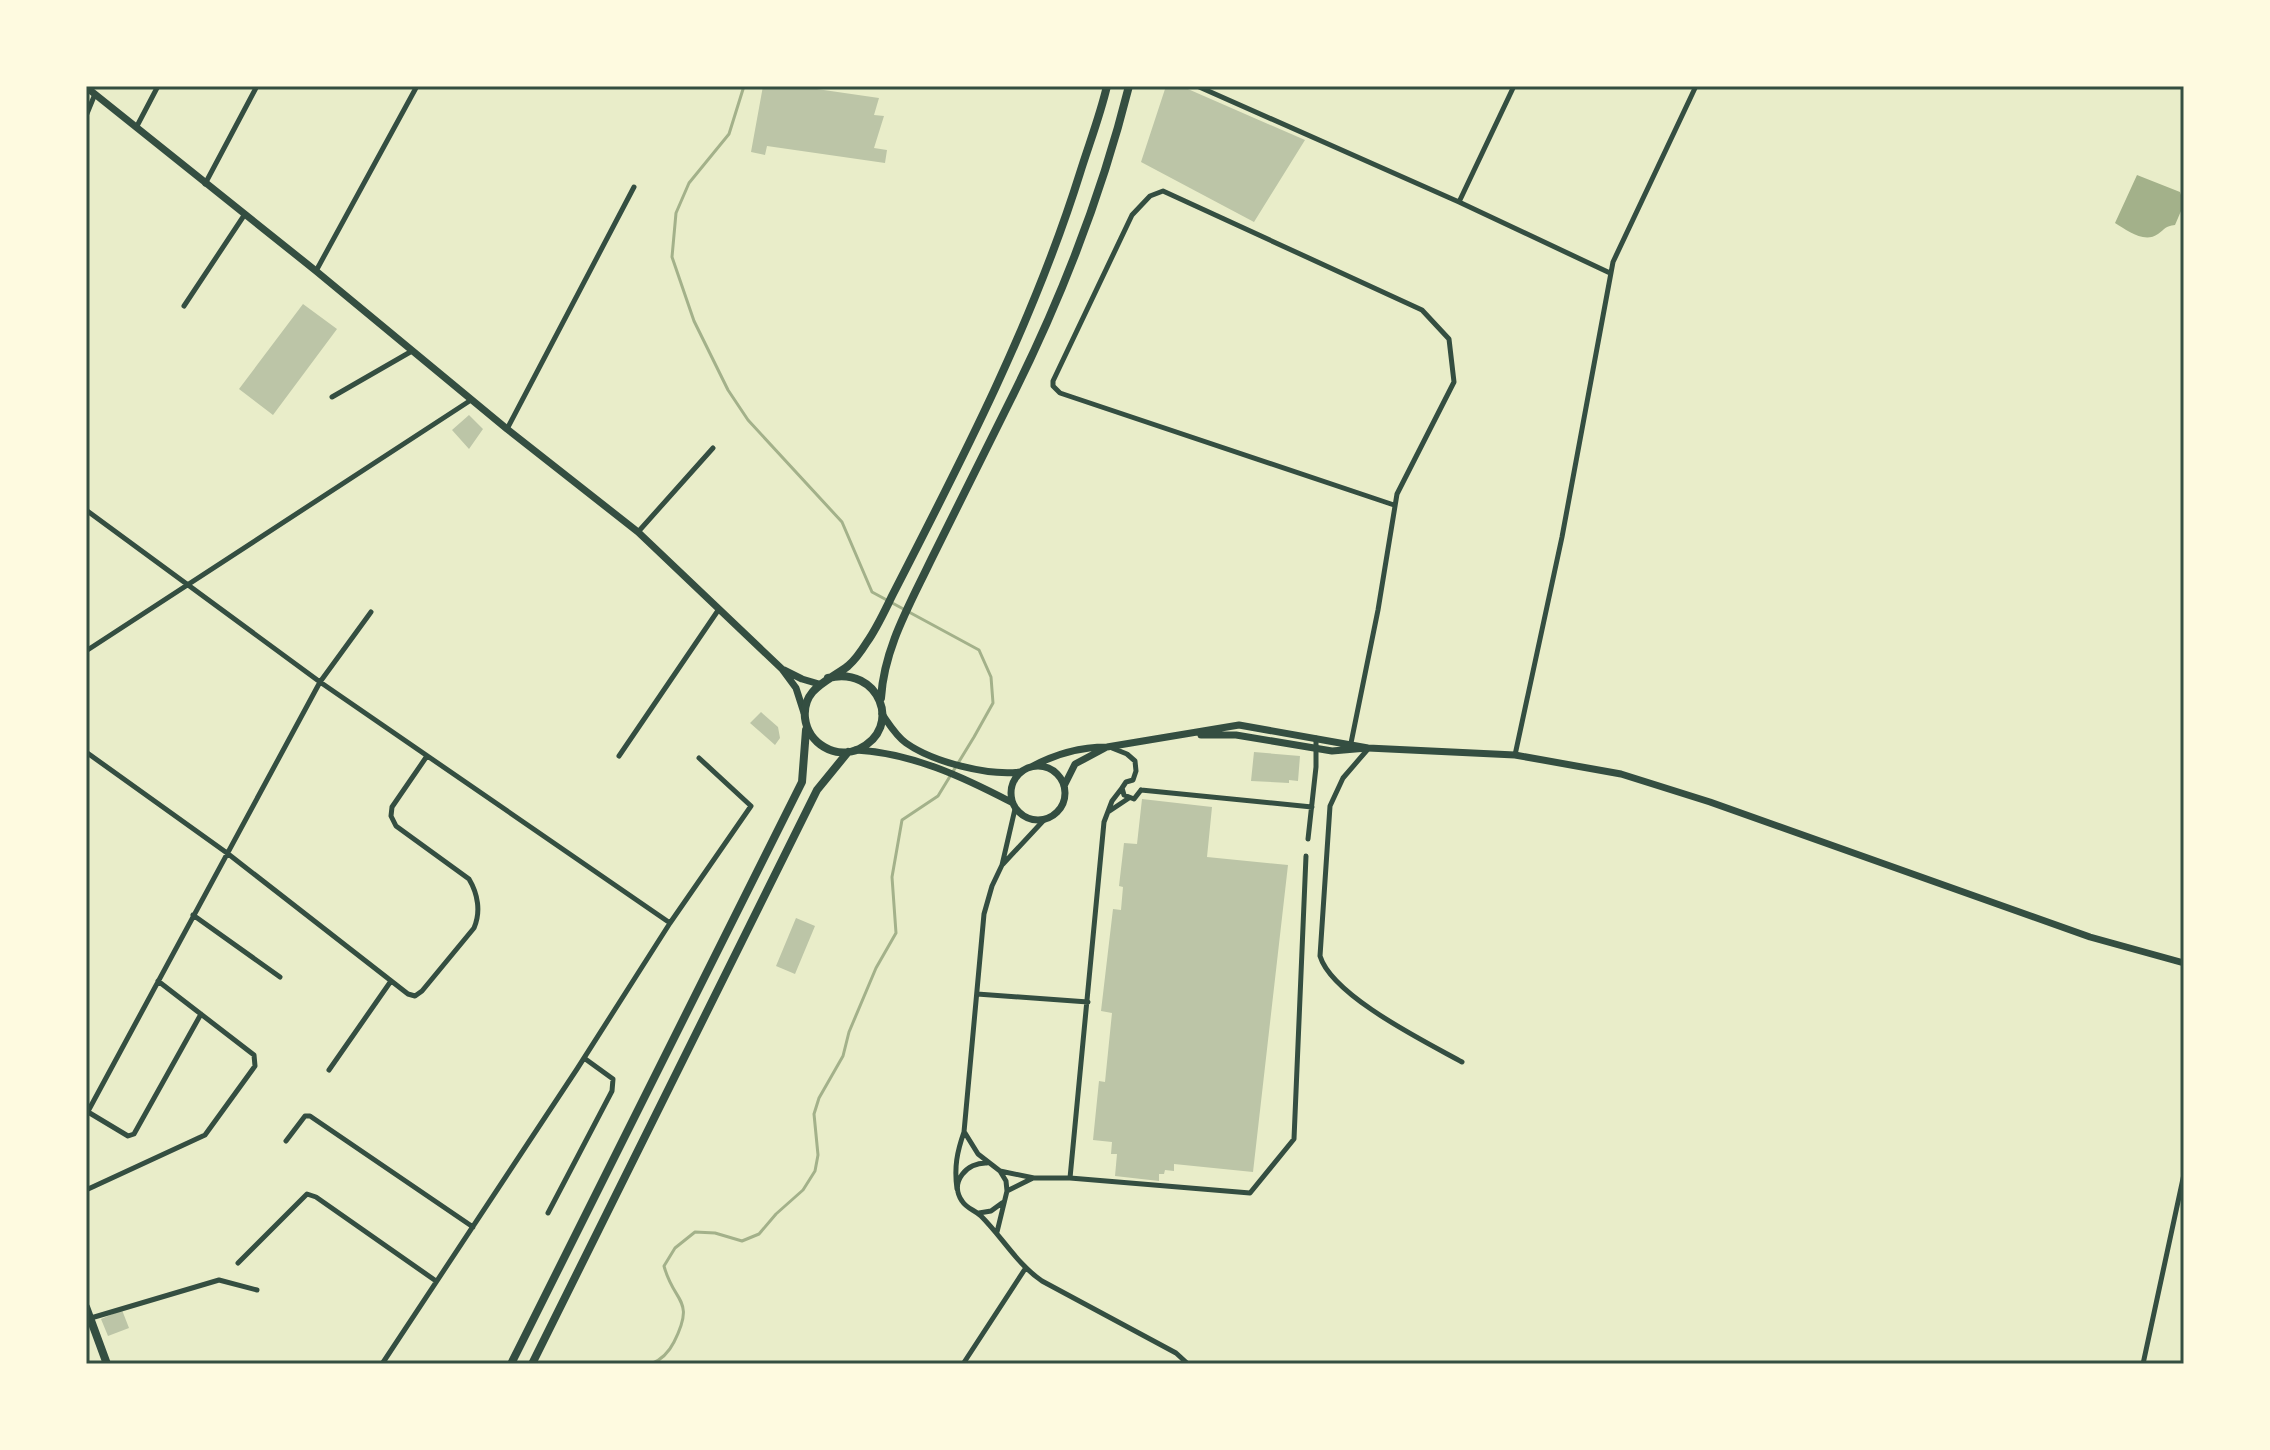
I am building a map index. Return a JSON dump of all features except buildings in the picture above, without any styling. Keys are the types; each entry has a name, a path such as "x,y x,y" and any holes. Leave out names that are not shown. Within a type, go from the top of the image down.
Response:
{"main road":[{"path":"804,713 807,701 819,684 849,665 868,642 948,487 1041,285 1072,201 1107,86"},
{"path":"532,1364 817,790 852,751 875,736 882,714 886,659 902,619 1013,395 1058,295 1103,177 1129,86"},
{"path":"86,87 638,532 782,669 796,688 806,725 802,782 511,1364"},
{"path":"782,669 819,684"},
{"path":"828,678 849,676 860,679 877,693 881,703"},
{"path":"882,714 907,744 990,773 1020,772 1053,755 1087,747 1107,747 1239,725 1368,748"},
{"path":"806,725 822,747 834,752 880,751 927,765 983,786 1024,817 1044,820 1052,817 1063,803 1064,786 1075,764 1107,747"},
{"path":"1231,735 1239,725"},
{"path":"1183,734 1231,735 1352,751 1368,748 1515,755 1621,774 1710,802 2090,937 2184,963"},
{"path":"1031,767 1039,766 1055,772 1064,786"},
{"path":"1013,806 1010,791 1020,772"},
{"path":"86,1307 107,1364"}],"street":[{"path":"137,126 158,86"},
{"path":"205,184 257,86"},
{"path":"316,271 417,86"},
{"path":"1197,86 1610,273"},
{"path":"1459,202 1514,86"},
{"path":"1515,755 1562,537 1610,273 1696,86"},
{"path":"86,116 95,93"},
{"path":"507,429 634,187"},
{"path":"1351,743 1385,573 1397,494 1454,382 1449,339 1422,310 1163,191 1150,196 1132,215 1053,386 1060,393 1394,505"},
{"path":"184,306 245,214"},
{"path":"332,397 412,351"},
{"path":"86,651 471,400"},
{"path":"638,532 713,448"},
{"path":"86,510 320,682 670,923"},
{"path":"619,756 719,608"},
{"path":"201,1014 134,1134 128,1136 87,1114 320,682 371,612"},
{"path":"1308,839 1316,738"},
{"path":"1107,747 1127,754 1135,761 1133,780"},
{"path":"1368,748 1343,778 1330,806 1320,956 1324,968 1333,979 1394,1025 1462,1062"},
{"path":"86,752 227,853 408,994 415,996 474,928 478,918 476,890 469,879 396,826 391,816 392,807 427,756"},
{"path":"382,1364 670,923 751,806 699,758"},
{"path":"1070,1178 1101,842 1107,812 1112,801 1126,782 1133,780 1139,783 1141,790 1137,797 1129,798 1107,812"},
{"path":"1122,788 1129,798"},
{"path":"1141,790 1312,807"},
{"path":"1013,806 1002,865 984,914 964,1132 954,1171 957,1189 963,1204 978,1212 1025,1269 1042,1281 1176,1353 1188,1364 1222,1364"},
{"path":"1002,865 1044,820"},
{"path":"964,1132 987,1163 1000,1171 1034,1178 1070,1178 1250,1193 1294,1139 1306,856"},
{"path":"193,915 280,977"},
{"path":"86,1190 205,1135 255,1066 254,1055 158,981"},
{"path":"329,1070 391,981"},
{"path":"977,994 1088,1002"},
{"path":"548,1213 612,1091 613,1079 584,1058"},
{"path":"286,1141 305,1116 310,1116 473,1227"},
{"path":"957,1189 963,1172 978,1163 987,1163"},
{"path":"997,1233 1007,1191 1000,1171"},
{"path":"2143,1364 2184,1174"},
{"path":"1007,1191 1034,1178"},
{"path":"238,1263 307,1194 316,1197 436,1281"},
{"path":"978,1212 991,1211 1005,1199"},
{"path":"963,1364 1025,1269"},
{"path":"90,1318 219,1280 257,1290"}],"shaded area":[{"path":"2137,175 2180,192 2184,204 2175,225 2153,237 2136,235 2115,223"}],"waterway":[{"path":"651,1364 670,1349 683,1317 681,1302 664,1266 675,1248 695,1232 715,1233 742,1241 759,1234 803,1190 815,1171 818,1155 814,1114 819,1098 843,1056 849,1032 876,968 896,933 892,877 902,820 938,796 993,703 991,677 979,650 872,592 842,522 748,420 728,390 694,321 672,257 676,213 689,183 729,134 744,86"}]}
